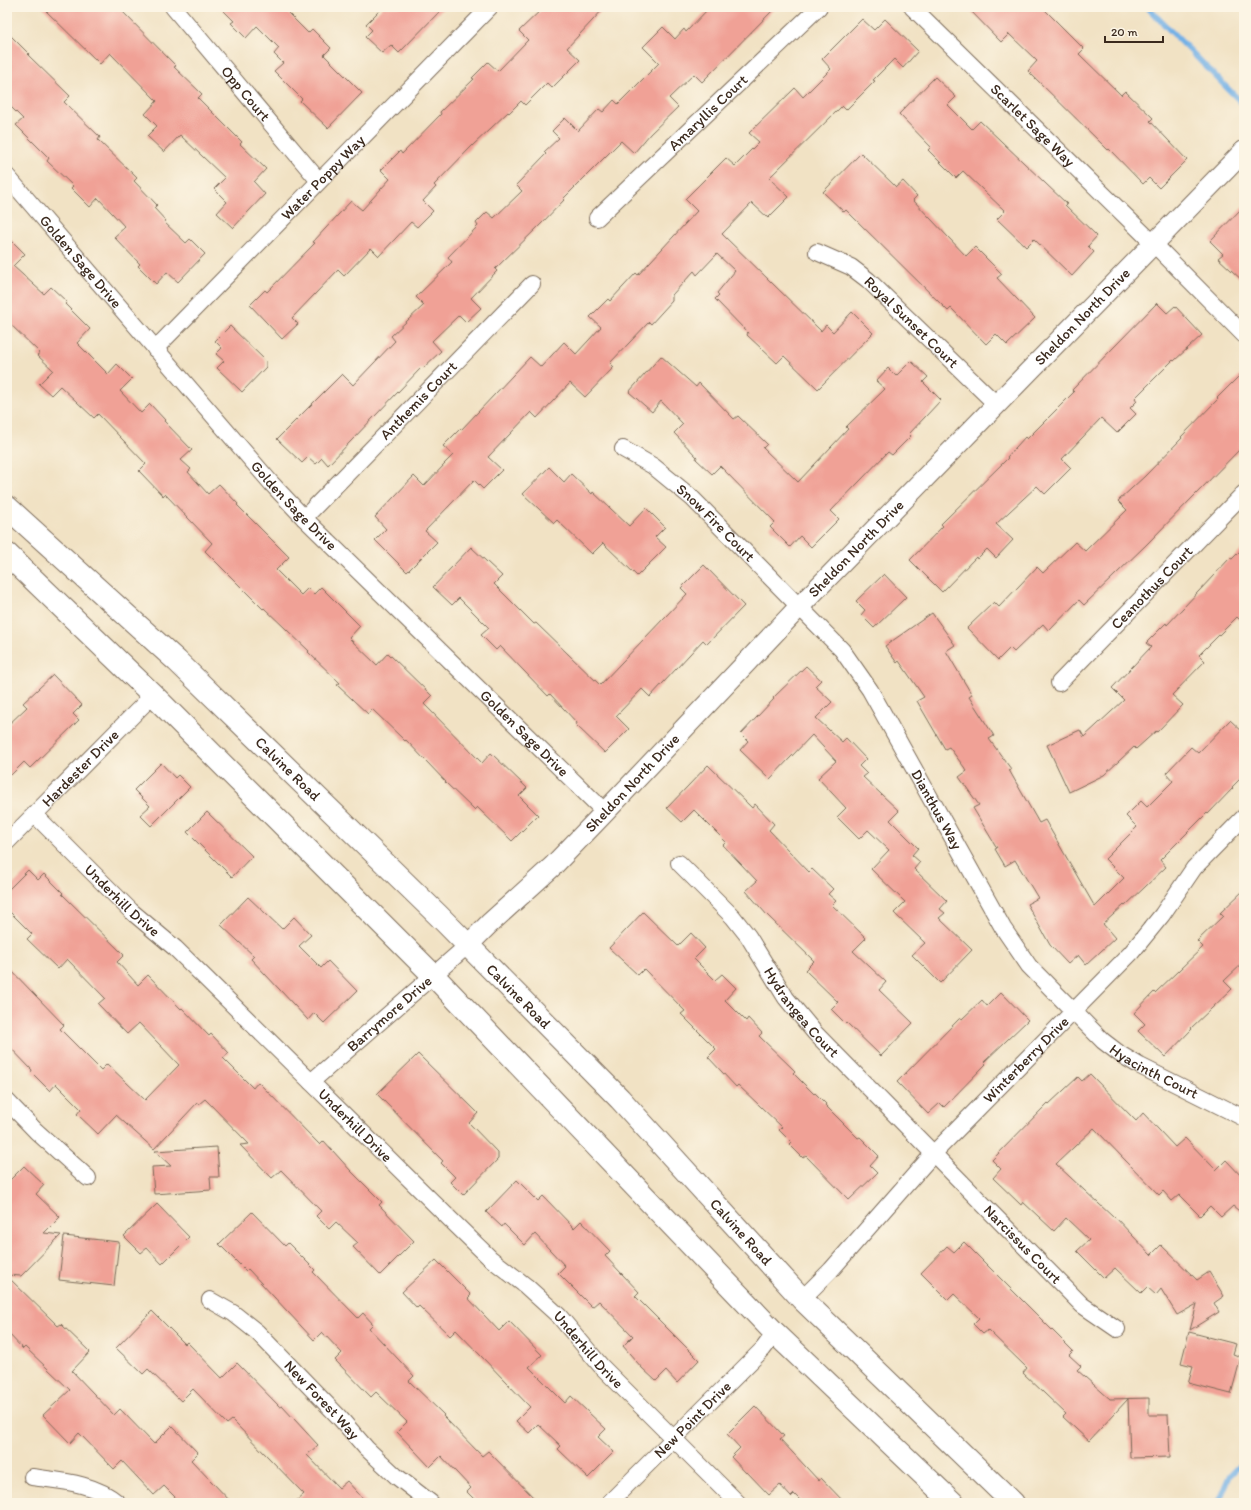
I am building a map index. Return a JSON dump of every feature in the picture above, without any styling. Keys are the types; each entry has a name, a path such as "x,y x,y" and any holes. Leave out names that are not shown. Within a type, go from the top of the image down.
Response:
{"main road":[{"name":"Calvine Road","path":"7,507 177,661 468,945 620,1099 802,1298 1013,1503"},
{"path":"7,554 153,695 434,976 774,1333 953,1503"}],"street":[{"name":"Opp Court","path":"172,7 319,181"},
{"name":"Water Poppy Way","path":"156,349 490,7"},
{"name":"Amaryllis Court","path":"597,218 819,7"},
{"name":"Scarlet Sage Way","path":"912,7 1154,244 1244,335"},
{"name":"Sheldon North Drive","path":"468,945 488,924 553,866 606,812 799,606 1241,155"},
{"name":"Golden Sage Drive","path":"7,176 272,484 304,518 606,812"},
{"name":"Royal Sunset Court","path":"817,252 851,267 868,280 997,405"},
{"name":"Anthemis Court","path":"304,518 532,284"},
{"name":"Snow Fire Court","path":"623,449 653,466 692,498 799,606"},
{"name":"Ceanothus Court","path":"1059,683 1244,493"},
{"name":"Dianthus Way","path":"799,606 842,650 870,690 1007,934 1029,966 1074,1012"},
{"name":"Hardester Drive","path":"7,842 153,695"},
{"name":"Underhill Drive","path":"34,815 131,911 175,948 490,1258 526,1286 559,1316 601,1366 738,1503"},
{"name":"Winterberry Drive","path":"802,1298 831,1270 933,1154 1131,953 1162,915 1194,868 1244,817"},
{"name":"Hydrangea Court","path":"679,863 733,916 748,936 786,998 800,1016 933,1154"},
{"name":"Barrymore Drive","path":"311,1082 468,945"},
{"name":"Hyacinth Court","path":"1074,1012 1103,1041 1120,1054 1140,1066 1244,1118"},
{"path":"7,1101 36,1131 88,1178"},
{"name":"Narcissus Court","path":"933,1154 1082,1305 1117,1330"},
{"name":"New Forest Way","path":"210,1300 233,1313 257,1332 339,1417 366,1448 396,1476 431,1503"},
{"name":"New Point Drive","path":"609,1503 762,1351 774,1333"},
{"path":"32,1477 83,1484 113,1498 118,1503"}],"building":[{"path":"42,7 118,7 176,66 174,67 202,94 198,98 242,142 240,144 266,169 254,182 265,194 233,228 217,213 227,202 214,189 225,178 180,135 164,152 147,136 157,126 145,114 157,101 110,53 100,64"},
{"path":"220,7 282,7 308,33 312,29 331,48 324,55 362,93 328,128 300,101 302,99 274,71 283,63 274,54 279,48 257,26 246,38 231,23 234,21"},
{"path":"383,7 444,7 399,53 391,45 382,53 365,37 372,30 366,24"},
{"path":"544,7 605,7 567,48 580,60 552,88 547,83 525,105 521,101 472,146 434,185 436,187 423,201 433,211 417,227 411,222 379,256 371,248 344,276 338,270 292,318 298,324 282,339 250,305 265,290 267,292 315,243 313,242 351,201 362,210 390,179 381,170 400,151 402,154 441,114 440,112 474,79 472,78 488,62 498,71 528,40 519,31"},
{"path":"710,7 776,7 702,82 694,74 669,98 678,107 650,134 634,153 621,141 563,199 564,200 541,224 495,269 497,271 471,298 481,308 466,322 459,315 432,341 441,351 422,369 421,368 328,465 322,458 316,464 308,457 302,463 277,439 342,374 353,385 395,341 391,336 424,305 416,297 452,262 448,257 478,226 476,223 487,212 494,218 522,191 516,185 546,154 544,152 559,138 552,131 565,118 578,131 599,109 603,112 614,100 618,104 659,63 643,47 663,27 675,39 684,29 686,32"},
{"path":"967,7 1042,7 1084,49 1079,54 1121,95 1125,91 1153,118 1150,121 1187,160 1159,188 1149,178 1143,184 1028,71 1037,61 1009,34 1001,42"},
{"path":"862,19 874,30 885,19 918,51 903,68 894,59 873,80 875,81 846,110 842,106 769,178 789,197 768,218 752,203 722,234 821,331 826,325 833,332 852,312 873,333 818,389 784,356 777,363 747,335 748,333 715,299 719,295 717,293 735,271 717,254 697,275 694,271 672,295 672,301 651,324 649,322 610,363 614,367 585,397 570,383 537,418 531,412 488,457 502,470 483,489 474,480 425,531 437,542 407,572 375,540 386,529 375,517 414,476 424,486 453,455 443,446 460,429 461,430 530,357 541,367 564,342 576,354 601,327 590,317 608,299 610,301 636,273 638,275 697,211 685,199 726,158 735,166 759,142 749,133 795,88 803,97 831,69 822,59"},
{"path":"7,32 70,96 64,102 100,137 98,140 137,178 134,181 157,205 154,208 166,221 164,222 186,243 190,239 205,254 178,282 167,272 156,284 138,266 140,264 114,237 125,227 98,198 90,207 71,188 73,186 47,161 49,158 16,125 23,119 7,103"},
{"path":"935,77 956,97 948,105 972,129 980,121 1067,204 1065,205 1097,236 1088,246 1094,252 1072,276 1034,239 1026,247 997,219 1005,211 963,171 956,178 928,150 931,147 899,114"},
{"path":"861,153 896,187 903,181 917,196 913,200 966,256 975,247 1002,274 997,278 1035,318 1007,345 996,334 986,344 951,308 948,311 846,210 844,212 823,192"},
{"path":"1244,206 1244,282 1218,258 1223,254 1210,241"},
{"path":"7,236 25,254 13,266 44,294 51,287 67,302 65,304 90,329 77,343 108,374 117,364 132,379 120,391 141,413 150,404 192,450 181,460 191,469 188,472 208,494 219,484 238,504 237,505 289,557 276,570 301,595 308,588 314,594 321,587 360,626 349,638 377,665 388,653 432,696 424,704 482,763 491,753 527,788 519,796 538,815 512,841 477,807 474,810 445,782 406,740 405,741 372,709 368,714 337,685 340,683 308,652 309,651 264,608 263,609 205,551 212,543 165,494 163,496 139,471 146,464 98,414 94,418 60,386 51,395 39,384 53,370 37,355 40,353 7,321"},
{"path":"1157,303 1167,313 1175,306 1202,335 1174,361 1173,360 1135,398 1137,401 1130,408 1136,414 1117,433 1101,418 1062,459 1071,468 1045,494 1037,486 996,524 1013,540 996,558 987,549 977,559 976,557 942,592 910,560 943,526 941,524 1008,458 1007,457 1025,437 1027,439 1074,392 1072,390"},
{"path":"230,326 266,361 266,367 242,392 217,368 224,361 216,354 222,348 215,341"},
{"path":"661,356 696,387 699,383 734,419 738,416 767,444 763,448 798,482 848,429 846,427 885,389 876,381 888,368 896,376 911,361 928,377 923,382 941,400 909,434 911,436 892,455 888,452 831,511 839,519 811,547 800,536 790,547 770,527 775,522 720,466 712,474 696,459 697,457 674,433 683,424 661,401 652,412 629,392"},
{"path":"1244,371 1244,445 1147,544 1084,605 1079,600 1049,631 1043,624 1014,652 1010,648 998,660 967,628 994,602 999,607 1037,567 1043,573 1075,542 1085,551 1127,510 1118,501 1182,438 1181,437 1218,399 1217,398"},
{"path":"549,467 564,482 571,474 592,494 593,492 629,526 646,508 665,527 655,537 666,547 637,576 603,543 592,554 557,520 554,523 523,494"},
{"path":"471,547 502,576 494,584 534,624 536,623 600,685 687,594 681,588 704,565 744,606 707,644 703,640 650,697 642,689 616,716 629,729 605,753 576,725 577,723 550,694 548,696 500,646 496,650 481,635 489,628 459,598 452,605 433,587"},
{"path":"1244,547 1244,624 1237,617 1199,655 1205,661 1172,695 1183,705 1157,732 1156,731 1136,749 1134,747 1104,775 1069,792 1047,745 1080,730 1084,737 1124,700 1112,688 1151,647 1146,643 1166,623 1167,625 1230,558 1232,559"},
{"path":"884,574 906,597 874,628 861,615 865,610 856,601"},
{"path":"932,613 955,645 946,651 972,695 969,697 994,736 989,739 1011,769 1009,770 1039,823 1045,820 1095,907 1124,878 1105,859 1137,827 1126,816 1141,801 1147,807 1173,781 1166,773 1191,747 1198,753 1230,720 1244,733 1244,775 1208,814 1207,813 1160,860 1166,867 1125,906 1124,905 1103,924 1115,938 1086,965 1078,955 1068,964 1050,945 1027,904 1038,898 1015,860 1005,866 995,849 997,848 973,808 979,805 959,777 967,771 949,747 945,749 917,701 924,697 899,661 897,663 885,646"},
{"path":"806,666 821,680 815,686 832,702 816,718 842,742 846,738 866,759 859,766 867,774 863,777 899,811 890,820 918,848 912,855 920,862 914,869 947,901 940,909 945,913 939,918 972,950 940,983 912,955 925,943 894,913 905,902 871,869 889,850 868,830 859,839 837,817 846,808 818,778 836,761 812,735 770,779 740,750 748,741 741,734 774,699 773,698"},
{"path":"53,675 82,705 73,714 79,720 30,768 24,762 7,779 7,726 27,707 23,703"},
{"path":"161,763 175,778 178,775 190,787 151,826 140,815 150,806 134,790"},
{"path":"708,765 752,808 755,804 774,824 769,830 809,872 812,869 833,889 828,894 836,901 832,905 866,938 853,951 886,982 879,990 913,1023 881,1056 831,1009 838,1002 805,970 814,961 767,915 746,891 757,881 723,845 726,842 694,810 682,822 667,808"},
{"path":"207,812 252,856 232,877 187,832"},
{"path":"28,870 38,880 44,874 63,893 62,894 124,955 117,962 138,985 148,975 209,1036 211,1034 229,1053 223,1058 253,1088 258,1082 320,1145 324,1141 382,1202 379,1205 414,1241 380,1275 353,1247 358,1243 336,1222 329,1229 316,1216 321,1211 281,1170 272,1178 240,1145 249,1144 205,1099 199,1104 197,1103 154,1149 116,1115 98,1134 77,1114 81,1109 56,1084 50,1091 31,1072 32,1070 7,1044 7,966 64,1025 60,1029 101,1070 107,1064 145,1100 179,1065 139,1023 127,1034 98,1004 105,998 67,959 58,969 27,939 32,934 7,909 7,891"},
{"path":"1244,890 1244,962 1224,981 1232,989 1191,1028 1192,1029 1165,1057 1138,1031 1145,1024 1134,1013 1154,992 1155,993 1203,947 1197,941 1223,916 1220,913"},
{"path":"248,897 282,929 294,917 311,935 299,946 321,968 328,961 357,991 324,1023 314,1013 308,1020 251,959 254,956 221,925"},
{"path":"643,912 678,946 691,933 705,948 694,959 715,980 722,974 736,988 725,1000 746,1021 748,1018 762,1033 759,1036 795,1071 793,1073 826,1104 825,1105 858,1138 860,1137 879,1156 870,1166 877,1173 849,1200 806,1156 803,1158 789,1144 791,1142 779,1130 782,1127 738,1085 736,1087 708,1057 716,1049 681,1014 685,1011 644,969 638,975 609,948"},
{"path":"1001,992 1028,1020 984,1062 986,1064 944,1107 940,1103 928,1114 897,1082 960,1018 962,1019 982,1000 987,1006"},
{"path":"418,1054 478,1113 469,1123 498,1153 498,1159 463,1195 450,1182 455,1177 441,1163 443,1161 377,1094"},
{"path":"1090,1074 1136,1121 1143,1113 1175,1147 1185,1138 1216,1170 1226,1160 1244,1179 1244,1215 1233,1206 1221,1217 1210,1206 1200,1216 1179,1195 1172,1201 1163,1191 1159,1195 1094,1128 1056,1164 1113,1217 1114,1216 1151,1255 1161,1245 1197,1280 1209,1272 1224,1296 1214,1303 1219,1312 1190,1330 1197,1304 1177,1315 1161,1289 1156,1295 1147,1287 1141,1293 1115,1268 1104,1278 1077,1251 1089,1240 1066,1218 1054,1231 1023,1202 1021,1205 993,1178 1001,1169 992,1160 1048,1103 1049,1104 1078,1077 1082,1081"},
{"path":"217,1147 219,1177 210,1177 211,1190 154,1194 152,1167 171,1166 155,1151"},
{"path":"24,1166 44,1185 36,1194 60,1217 44,1233 61,1235 21,1276 7,1275 7,1183"},
{"path":"517,1180 538,1201 543,1196 574,1228 581,1221 610,1251 605,1256 639,1292 635,1296 699,1360 677,1383 666,1371 656,1381 642,1368 623,1346 633,1336 599,1301 592,1307 558,1273 565,1266 535,1234 525,1245 504,1224 502,1227 486,1212"},
{"path":"157,1204 189,1237 162,1264 147,1248 141,1253 124,1236"},
{"path":"252,1212 285,1246 288,1243 315,1270 313,1272 358,1318 363,1313 373,1324 369,1328 414,1376 409,1381 444,1415 443,1416 482,1456 488,1451 539,1503 478,1503 467,1492 471,1488 441,1456 430,1467 397,1432 407,1422 376,1392 371,1397 335,1360 342,1353 322,1332 314,1340 248,1269 246,1271 219,1244"},
{"path":"64,1236 119,1242 114,1286 59,1280"},
{"path":"964,1242 1073,1351 1069,1355 1081,1366 1077,1370 1110,1399 1149,1398 1149,1415 1168,1415 1170,1457 1130,1458 1128,1399 1089,1441 1063,1417 1066,1414 1023,1373 1027,1368 988,1330 983,1334 973,1324 979,1318 954,1294 948,1300 921,1273 947,1246 954,1252"},
{"path":"436,1260 471,1295 468,1298 499,1331 509,1321 542,1355 529,1367 565,1403 571,1396 606,1429 598,1437 614,1452 588,1478 558,1449 561,1446 538,1424 529,1433 516,1421 530,1407 456,1330 450,1336 419,1306 417,1308 402,1292"},
{"path":"7,1276 58,1326 61,1324 90,1352 72,1371 114,1415 120,1409 154,1444 172,1426 198,1453 191,1460 232,1503 181,1503 164,1486 154,1495 122,1461 114,1469 79,1433 70,1443 43,1415 70,1390 25,1347 23,1349 7,1332"},
{"path":"152,1311 185,1344 187,1342 222,1378 237,1363 280,1407 282,1406 318,1445 307,1455 339,1488 347,1481 367,1503 294,1503 304,1494 232,1420 227,1424 193,1389 181,1401 148,1369 143,1374 116,1348"},
{"path":"1189,1332 1236,1344 1233,1354 1241,1357 1231,1394 1188,1383 1193,1366 1181,1363"},
{"path":"755,1406 784,1436 780,1439 819,1481 821,1478 845,1503 803,1503 794,1494 791,1497 780,1485 769,1495 731,1457 740,1448 727,1434"}],"waterway":[{"path":"1147,7 1244,105"},
{"path":"1218,1503 1230,1475 1244,1461"}]}
